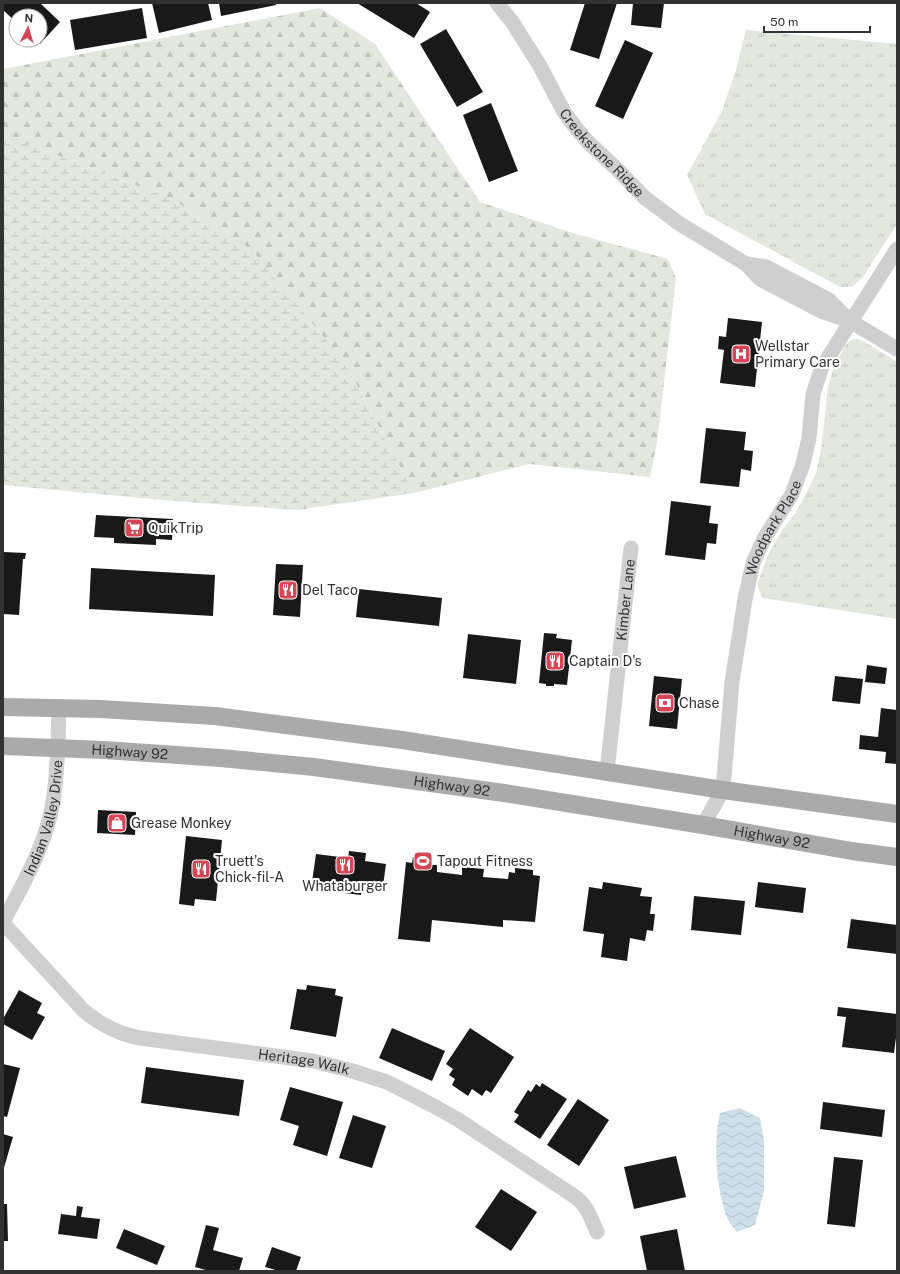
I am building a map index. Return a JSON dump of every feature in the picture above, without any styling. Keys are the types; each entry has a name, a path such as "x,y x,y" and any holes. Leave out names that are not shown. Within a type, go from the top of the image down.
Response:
{"main road":[{"path":"3,707 154,711 215,716 402,740 723,790 897,814"},
{"name":"Highway 92","path":"3,746 104,750 221,758 314,767 504,794 897,857"}],"street":[{"name":"Creekstone Ridge","path":"497,3 513,23 540,66 564,112 576,128 588,142 645,198 680,224 746,264 766,267 829,300 850,321 897,349"},
{"name":"Woodpark Place","path":"703,825 723,790 732,682 744,599 753,563 765,537 792,494 803,464 809,438 813,394 822,366 897,249"},
{"name":"Kimber Lane","path":"607,772 631,548"},
{"name":"Indian Valley Drive","path":"3,923 34,861 44,835 53,802 58,748 59,708"},
{"name":"Heritage Walk","path":"3,923 84,1011 94,1019 115,1031 140,1038 314,1061 387,1082 457,1119 580,1200 588,1210 597,1232"}],"green space":[{"path":"320,8 375,44 480,202 569,232 668,259 676,278 657,443 650,477 529,464 414,493 345,363 170,198 3,135 3,69"},
{"path":"746,30 897,44 897,224 863,277 852,287 840,287 705,214 687,175 722,111 736,70"},
{"path":"3,135 170,198 251,249 345,363 414,493 297,510 162,500 3,485"},
{"path":"857,339 863,341 897,362 897,619 763,598 758,587 758,582 769,553 783,529 796,512 816,473 821,450 828,387 832,372 846,344 851,340"}],"water":[{"path":"740,1108 760,1118 764,1140 764,1191 755,1225 737,1232 728,1220 724,1208 718,1181 716,1152 720,1113"}],"building":[{"path":"3,3 40,3 45,8 8,8 8,15 3,10"},
{"path":"152,3 208,3 212,20 159,33"},
{"path":"219,3 275,3 276,5 221,16"},
{"path":"357,3 416,3 430,12 414,38"},
{"path":"585,3 617,3 599,59 570,50"},
{"path":"633,3 664,3 661,28 631,25"},
{"path":"142,8 147,38 75,50 70,20"},
{"path":"48,11 60,22 48,35"},
{"path":"446,29 483,92 457,107 420,44"},
{"path":"625,40 653,53 623,119 595,106"},
{"path":"491,103 518,171 489,182 463,115"},
{"path":"728,318 762,322 755,387 720,383 724,350 718,349 719,336 726,337"},
{"path":"706,428 746,432 744,450 753,451 751,471 741,469 739,487 700,483"},
{"path":"671,501 711,506 709,523 718,524 716,544 707,543 705,560 665,555"},
{"name":"QuikTrip","path":"96,515 173,519 172,540 156,539 156,545 114,543 114,538 94,537"},
{"path":"3,552 26,553 25,559 23,559 19,615 3,614"},
{"name":"Del Taco","path":"276,564 303,565 300,617 273,615"},
{"name":"QuikTrip","path":"91,568 215,575 213,616 89,609"},
{"path":"359,589 442,598 439,626 356,617"},
{"name":"Captain D's","path":"544,633 557,634 556,638 572,640 567,685 554,684 554,686 546,686 546,684 539,683"},
{"path":"468,634 521,640 516,684 463,678"},
{"path":"867,665 887,668 885,684 865,682"},
{"name":"Chase","path":"654,676 682,679 677,729 649,726"},
{"path":"835,676 863,679 860,704 832,701"},
{"path":"881,708 897,710 897,764 885,763 886,752 859,749 860,735 878,737"},
{"path":"98,810 136,812 135,835 97,833"},
{"name":"Truett's Chick-fil-A","path":"186,836 222,840 216,901 195,899 194,906 179,904"},
{"path":"349,851 366,853 365,861 386,864 383,886 363,883 361,895 311,889 316,854 348,858"},
{"path":"413,857 431,860 431,865 437,865 437,872 462,875 462,867 484,869 483,877 508,879 509,872 515,873 515,868 533,870 533,875 540,876 535,922 503,920 503,927 432,920 430,942 398,939 406,862 412,863"},
{"path":"603,882 642,888 640,896 652,897 650,914 655,914 653,931 647,930 645,941 630,938 627,961 601,957 604,934 583,931 589,887 602,889"},
{"path":"758,882 806,888 803,913 755,907"},
{"path":"694,896 745,901 741,935 691,930"},
{"path":"851,919 897,925 897,954 847,948"},
{"path":"307,985 336,989 335,995 343,997 336,1037 290,1029 297,989 306,990"},
{"path":"19,990 42,1003 37,1013 45,1017 32,1040 3,1024 3,1019"},
{"path":"838,1007 897,1014 897,1030 894,1053 842,1047 846,1017 837,1016"},
{"path":"392,1028 445,1051 432,1081 379,1058"},
{"path":"470,1028 514,1057 491,1093 486,1090 482,1096 472,1089 468,1096 452,1085 455,1079 449,1075 453,1069 446,1064"},
{"path":"3,1064 20,1068 7,1117 3,1116"},
{"path":"146,1067 244,1080 239,1116 141,1103"},
{"path":"542,1083 567,1099 540,1139 514,1122 519,1115 514,1112 528,1090 531,1092 536,1084 540,1087"},
{"path":"290,1087 343,1102 327,1156 293,1145 299,1126 280,1120"},
{"path":"578,1099 609,1120 579,1166 547,1145"},
{"path":"823,1102 885,1110 882,1137 820,1129"},
{"path":"353,1115 386,1126 372,1168 339,1158"},
{"path":"3,1134 13,1137 3,1171"},
{"path":"676,1156 686,1197 634,1209 624,1167"},
{"path":"834,1157 863,1160 855,1227 827,1224"},
{"path":"501,1189 537,1212 511,1251 475,1227"},
{"path":"3,1204 7,1204 8,1241 3,1241"},
{"path":"77,1206 83,1207 81,1217 100,1219 97,1239 58,1234 61,1214 76,1216"},
{"path":"206,1225 219,1228 213,1250 243,1258 239,1271 209,1271 195,1267"},
{"path":"124,1229 165,1246 157,1265 116,1248"},
{"path":"677,1229 685,1271 647,1271 640,1236"},
{"path":"272,1247 301,1257 296,1271 279,1271 265,1267"}],"place":[{"name":"Wellstar Primary Care","path":"741,354"},
{"name":"QuikTrip","path":"134,528"},
{"name":"Del Taco","path":"288,590"},
{"name":"Captain D's","path":"555,661"},
{"name":"Chase","path":"665,703"},
{"name":"Grease Monkey","path":"117,823"},
{"name":"Tapout Fitness","path":"423,861"},
{"name":"Whataburger","path":"345,865"},
{"name":"Truett's Chick-fil-A","path":"201,869"}]}
